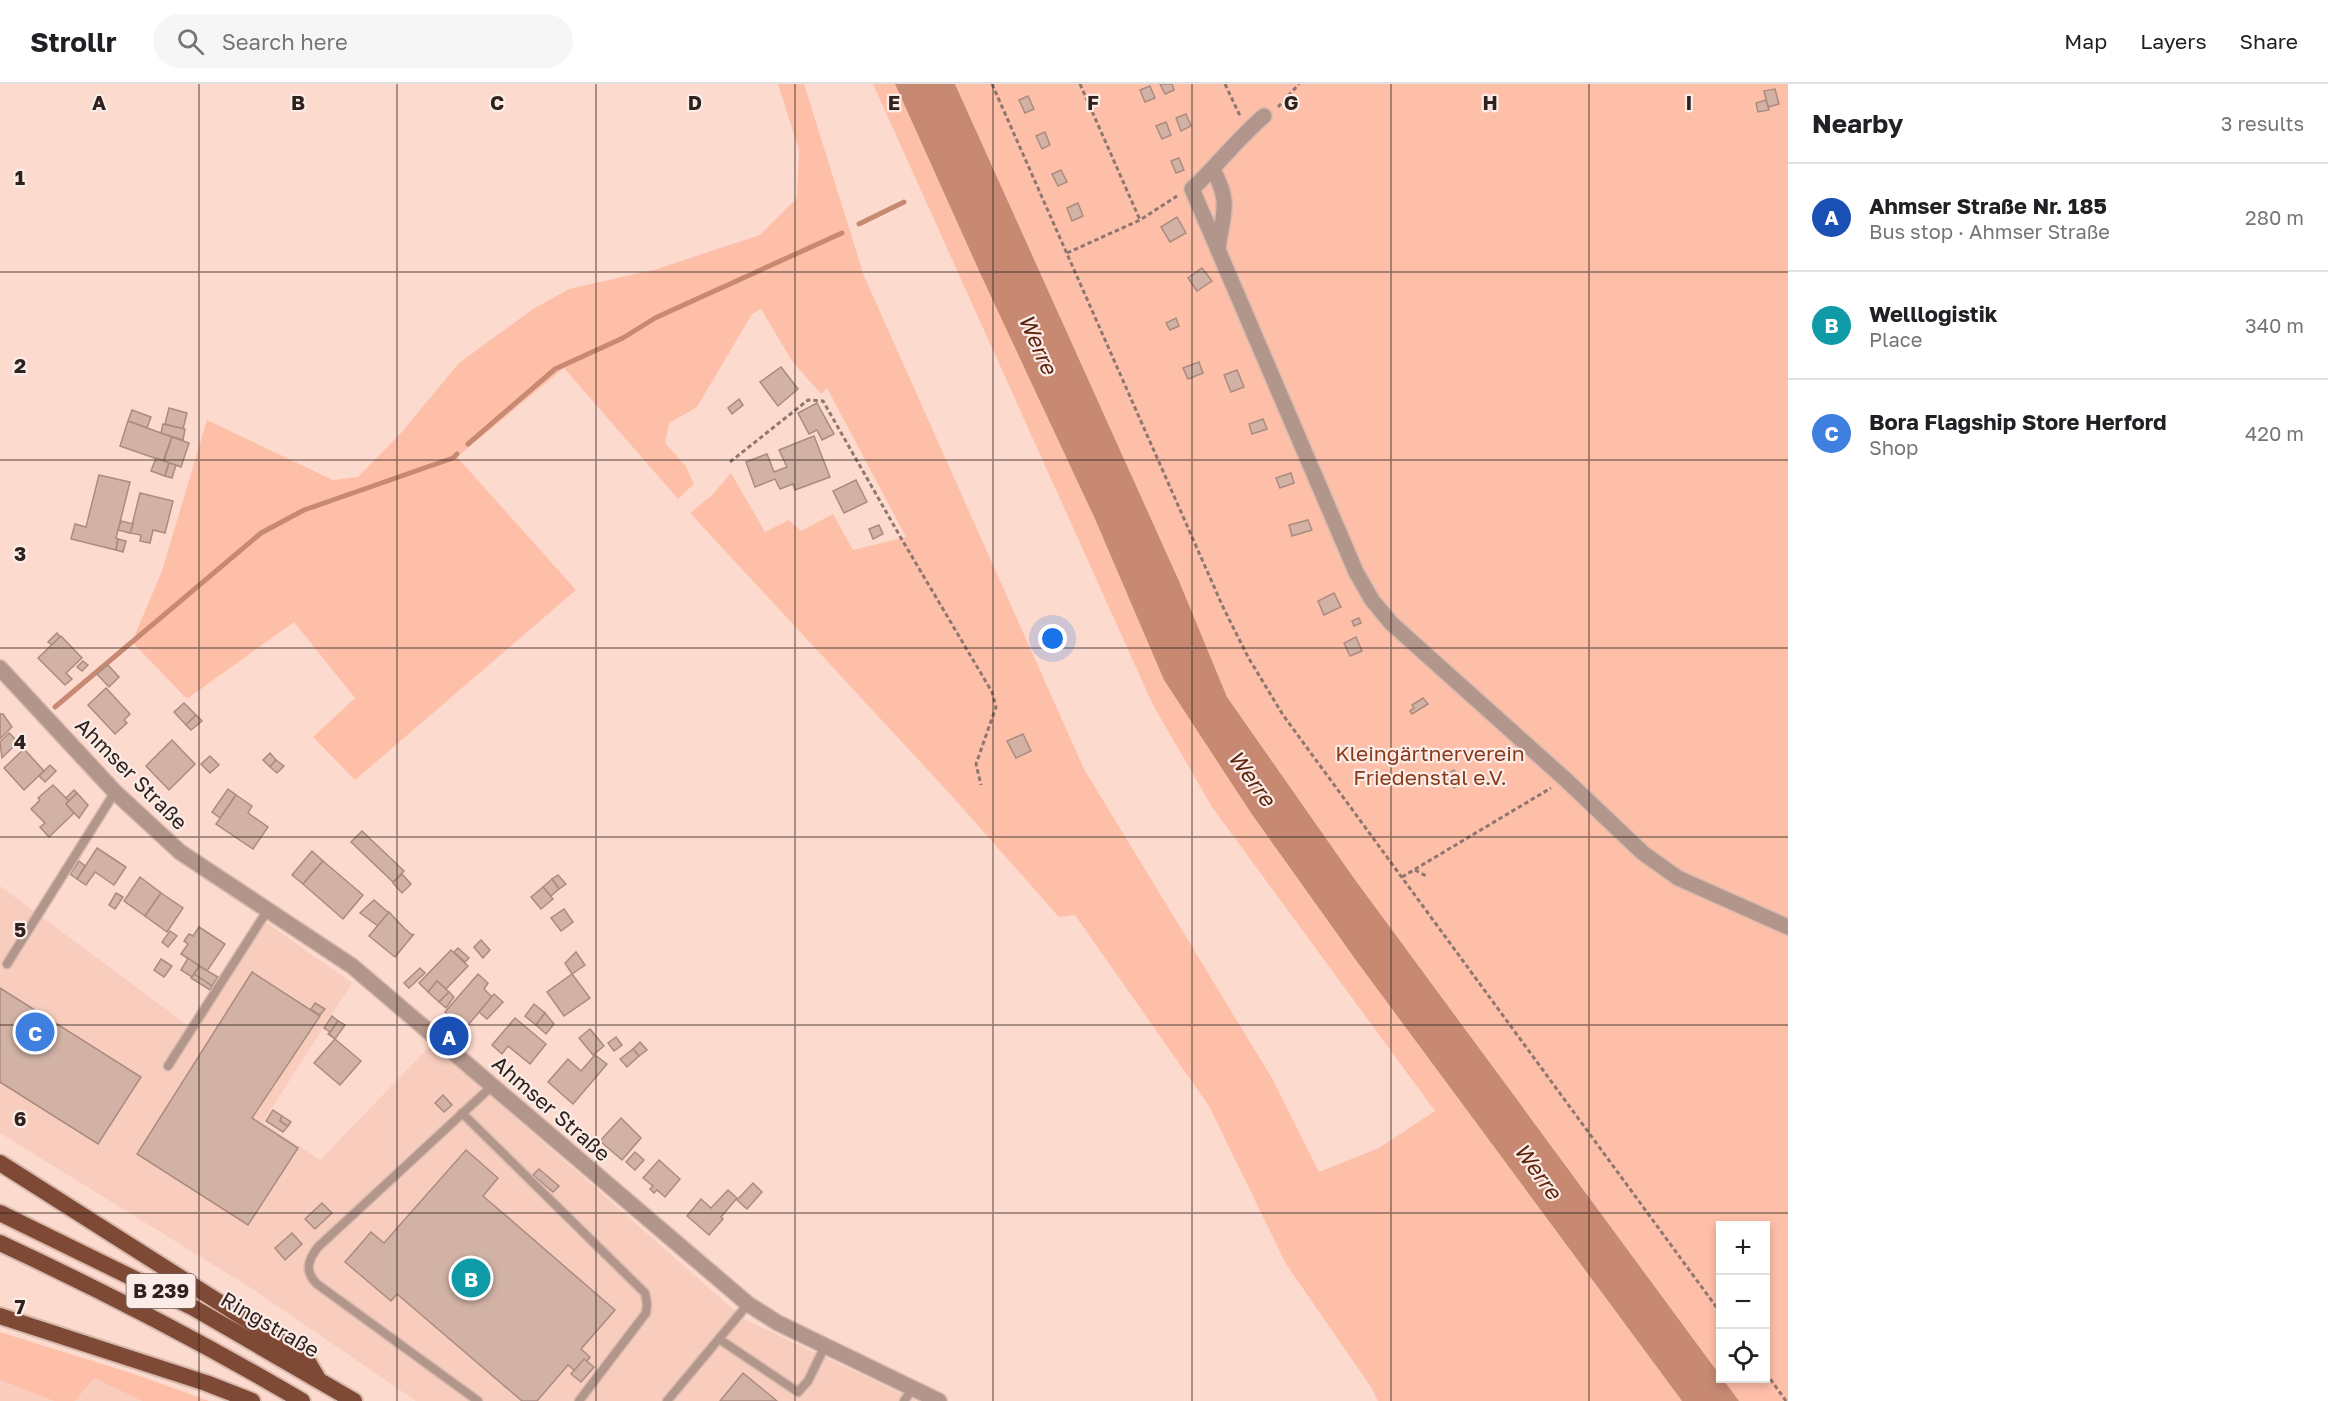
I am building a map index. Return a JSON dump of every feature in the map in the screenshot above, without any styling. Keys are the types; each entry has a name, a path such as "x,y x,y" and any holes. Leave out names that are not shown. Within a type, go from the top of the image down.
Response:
{"highway":[{"path":"0,1162 305,1357 317,1378"},
{"name":"Ringstraße","path":"0,1213 194,1308 354,1401"},
{"name":"B 239","path":"0,1243 93,1287 242,1365 302,1401"},
{"path":"0,1316 206,1383 252,1401"}],"street":[{"path":"1264,116 1247,130 1213,170 1192,189 1356,572 1372,600 1391,623 1565,779 1643,853 1678,878 1788,927"},
{"path":"1213,170 1222,188 1225,201 1218,252"},
{"name":"Ahmser Straße","path":"0,668 137,815 180,852 352,966 748,1304 778,1323 939,1401"}],"lane":[{"path":"7,964 115,792"},
{"path":"168,1066 267,911"},
{"path":"478,1401 316,1284 310,1277 308,1268 311,1257 318,1247 492,1086"},
{"path":"462,1113 645,1293 646,1313 579,1401"},
{"path":"667,1401 748,1304"},
{"path":"719,1339 798,1392 808,1381 825,1346"},
{"path":"904,1401 913,1388"}],"path":[{"path":"992,84 1223,607 1248,657 1283,715 1716,1307"},
{"path":"1080,84 1140,220"},
{"path":"1225,84 1247,130"},
{"path":"1264,116 1277,108 1299,84"},
{"path":"1066,253 1140,220 1183,191 1192,189"},
{"path":"730,462 808,399 823,401 992,692 996,707 976,764 981,785"},
{"path":"1402,877 1565,779"},
{"path":"1415,870 1428,878"},
{"path":"1770,1379 1786,1401"}],"shaded area":[{"path":"0,886 190,1027 260,918 352,983 263,1122 320,1160 432,1044 744,1319 917,1401 416,1401 254,1290 0,1133"},
{"path":"94,1378 142,1401 75,1401"},
{"path":"0,1380 54,1401 0,1401"}],"green space":[{"path":"778,84 804,84 864,276 1084,769 1273,1080 1319,1172 1379,1148 1435,1111 1212,807 1153,705 873,84 895,84 1095,519 1164,680 1251,813 1358,963 1682,1401 1378,1401 1371,1387 1286,1264 1209,1106 1075,915 1059,917 950,794 690,513 713,494 731,473 765,532 789,520 801,531 833,514 853,550 906,537 827,388 821,394 792,361 761,309 752,314 697,407 669,423 665,443 685,465 694,484 678,499 564,368 457,457 576,590 355,780 313,737 355,698 294,622 187,699 132,642 162,571 207,420 333,480 358,477 400,434 459,363 533,309 569,289 657,269 760,235 797,198 799,150"},
{"name":"Kleingärtnerverein Friedenstal e.V.","path":"955,84 1788,84 1788,1401 1739,1401 1726,1383 1770,1383 1770,1221 1716,1221 1716,1370 1353,877 1227,697 1179,581"},
{"path":"0,1332 134,1374 209,1401 142,1401 94,1378 75,1401 54,1401 0,1380"}],"water":[{"name":"Werre","path":"895,84 955,84 1179,581 1227,697 1353,877 1716,1370 1716,1383 1726,1383 1739,1401 1682,1401 1358,963 1251,813 1164,680 1095,519"}],"building":[{"path":"1160,84 1172,84 1174,90 1165,94"},
{"path":"1150,86 1155,98 1145,102 1140,90"},
{"path":"1775,89 1779,104 1768,107 1764,91"},
{"path":"1028,96 1034,109 1025,113 1019,100"},
{"path":"1766,100 1769,110 1758,112 1756,103"},
{"path":"1186,114 1191,126 1181,131 1176,118"},
{"path":"1166,122 1171,135 1162,139 1156,126"},
{"path":"1045,132 1050,145 1042,149 1036,136"},
{"path":"1179,158 1184,170 1176,173 1171,161"},
{"path":"1061,170 1067,182 1058,186 1052,174"},
{"path":"1078,203 1083,216 1072,221 1067,208"},
{"path":"1177,217 1186,233 1170,242 1161,227"},
{"path":"1202,268 1212,281 1197,291 1188,278"},
{"path":"1176,318 1179,326 1170,330 1166,323"},
{"path":"1199,362 1203,373 1188,379 1183,368"},
{"path":"781,367 798,389 778,406 760,382"},
{"path":"1237,370 1244,387 1231,392 1224,375"},
{"path":"739,399 743,405 732,414 728,408"},
{"path":"817,403 834,434 822,440 817,430 809,434 798,413"},
{"path":"169,408 187,413 183,429 165,424"},
{"path":"132,410 151,417 147,428 128,421"},
{"path":"1263,419 1267,429 1252,434 1249,424"},
{"path":"128,421 172,437 163,461 120,446"},
{"path":"163,424 185,429 183,440 161,433"},
{"path":"814,436 830,477 795,490 793,484 780,489 775,479 755,487 746,462 767,454 774,472 787,467 779,450"},
{"path":"172,437 189,443 181,467 164,461"},
{"path":"156,458 169,463 165,476 151,471"},
{"path":"169,463 176,465 172,478 165,476"},
{"path":"1291,473 1294,483 1280,488 1276,478"},
{"path":"99,475 130,482 116,538 118,539 116,550 71,539 75,524 86,527"},
{"path":"856,480 867,502 844,513 833,491"},
{"path":"140,493 173,501 165,533 153,530 150,543 140,541 141,535 130,533"},
{"path":"1308,520 1312,530 1292,536 1289,525"},
{"path":"121,521 133,524 130,533 118,530"},
{"path":"879,525 883,534 873,539 869,529"},
{"path":"118,539 126,541 123,552 116,550"},
{"path":"1334,593 1341,607 1324,615 1318,601"},
{"path":"1359,618 1361,623 1354,626 1352,621"},
{"path":"57,633 60,637 52,645 48,642"},
{"path":"61,636 82,658 66,673 72,679 65,685 38,658"},
{"path":"1356,637 1362,651 1350,656 1344,643"},
{"path":"83,661 88,665 82,671 77,667"},
{"path":"108,665 119,677 109,687 97,674"},
{"path":"106,688 130,714 124,720 127,723 115,734 88,705"},
{"path":"1423,698 1428,704 1412,714 1410,711 1414,708 1412,705"},
{"path":"184,703 196,715 186,725 174,712"},
{"path":"0,714 3,714 12,727 0,739"},
{"path":"196,715 202,721 191,730 186,725"},
{"path":"9,733 18,742 2,758 0,742"},
{"path":"1023,734 1031,751 1016,758 1007,741"},
{"path":"172,740 195,764 169,790 146,766"},
{"path":"24,749 44,771 24,790 4,768"},
{"path":"270,753 276,760 270,767 263,760"},
{"path":"210,756 219,765 210,773 201,764"},
{"path":"276,760 284,766 277,773 270,767"},
{"path":"50,765 56,771 45,782 39,776"},
{"path":"1454,770 1462,782 1454,788 1448,780 1444,783 1441,778"},
{"path":"53,785 69,801 66,804 74,813 49,837 40,827 45,823 31,809 40,800 38,798"},
{"path":"228,789 236,795 220,818 212,812"},
{"path":"74,790 77,793 69,801 66,798"},
{"path":"77,793 88,805 79,818 66,804"},
{"path":"236,795 252,806 248,813 268,827 253,849 216,824"},
{"path":"362,831 404,871 393,882 351,842"},
{"path":"97,848 126,867 114,885 95,872 86,885 77,879"},
{"path":"312,851 323,861 303,884 292,875"},
{"path":"79,861 85,866 77,879 70,874"},
{"path":"323,861 363,895 343,919 303,884"},
{"path":"402,874 411,884 402,893 393,883"},
{"path":"558,875 566,884 559,889 552,879"},
{"path":"140,877 161,893 145,916 124,901"},
{"path":"552,879 559,889 551,896 543,887"},
{"path":"543,887 553,899 541,909 531,897"},
{"path":"116,893 123,897 115,909 109,905"},
{"path":"161,893 183,908 167,932 145,916"},
{"path":"374,900 389,913 378,926 360,913"},
{"path":"564,909 573,922 561,931 551,918"},
{"path":"389,912 404,928 412,935 414,934 395,957 369,936"},
{"path":"199,927 225,944 207,971 181,954 188,944 184,941 189,934 193,936"},
{"path":"170,931 177,936 168,947 162,942"},
{"path":"481,940 490,950 483,958 474,947"},
{"path":"458,948 469,958 465,962 454,952"},
{"path":"451,950 468,966 446,989 437,981 428,992 419,983"},
{"path":"576,952 585,965 572,974 565,963"},
{"path":"188,958 199,966 192,977 181,970"},
{"path":"161,959 172,966 164,977 154,970"},
{"path":"199,966 218,977 212,986 194,974"},
{"path":"420,968 425,973 409,988 404,983"},
{"path":"252,972 320,1016 252,1118 298,1148 248,1225 137,1154"},
{"path":"194,974 212,986 210,990 191,978"},
{"path":"478,974 488,983 484,989 492,997 468,1025 458,1017 455,1021 445,1012"},
{"path":"572,974 590,998 564,1016 547,992"},
{"path":"437,981 449,992 439,1002 428,992"},
{"path":"0,988 141,1077 98,1144 0,1082"},
{"path":"449,992 454,997 446,1008 439,1002"},
{"path":"494,994 503,1002 487,1019 479,1012"},
{"path":"315,1003 325,1009 320,1015 311,1009"},
{"path":"534,1004 545,1013 536,1025 525,1016"},
{"path":"545,1013 554,1024 546,1034 536,1025"},
{"path":"332,1016 338,1021 329,1034 335,1039 328,1034 330,1032 324,1028"},
{"path":"515,1018 546,1044 530,1064 508,1046 502,1054 492,1045"},
{"path":"338,1021 345,1025 335,1039 329,1034"},
{"path":"590,1029 604,1046 593,1055 579,1038"},
{"path":"616,1037 622,1045 614,1051 608,1043"},
{"path":"335,1039 361,1061 340,1085 314,1063"},
{"path":"640,1042 647,1050 639,1056 633,1049"},
{"path":"633,1049 639,1056 627,1067 620,1059"},
{"path":"595,1055 607,1064 573,1104 548,1082 568,1059 581,1071"},
{"path":"443,1095 452,1105 444,1112 435,1103"},
{"path":"273,1110 282,1116 280,1121 288,1126 283,1132 266,1121"},
{"path":"282,1116 291,1122 288,1126 280,1121"},
{"path":"621,1118 641,1138 622,1160 600,1141"},
{"path":"466,1150 498,1178 483,1196 615,1310 581,1349 590,1357 587,1361 584,1364 582,1362 575,1371 568,1365 537,1401 522,1401 397,1294 391,1301 345,1262 371,1232 384,1243"},
{"path":"635,1152 644,1160 635,1170 626,1162"},
{"path":"659,1160 680,1179 665,1197 657,1190 654,1193 650,1189 653,1186 643,1178"},
{"path":"539,1169 559,1186 553,1192 533,1175"},
{"path":"753,1183 762,1192 747,1209 737,1200"},
{"path":"728,1190 737,1198 709,1235 687,1216 701,1199 711,1208"},
{"path":"322,1203 332,1213 315,1229 305,1219"},
{"path":"292,1233 302,1244 285,1260 275,1248"},
{"path":"584,1359 594,1367 581,1382 571,1374"},
{"path":"743,1373 777,1401 720,1401"}],"waterway":[{"path":"859,224 904,202"},
{"path":"468,444 555,369 623,338 655,318 842,233"},
{"path":"55,707 261,533 304,510 453,458 457,454"}],"place":[{"name":"Bora Flagship Store Herford","path":"35,1032"},
{"name":"Ahmser Straße Nr. 185","path":"449,1036"},
{"name":"Welllogistik","path":"471,1278"}]}
